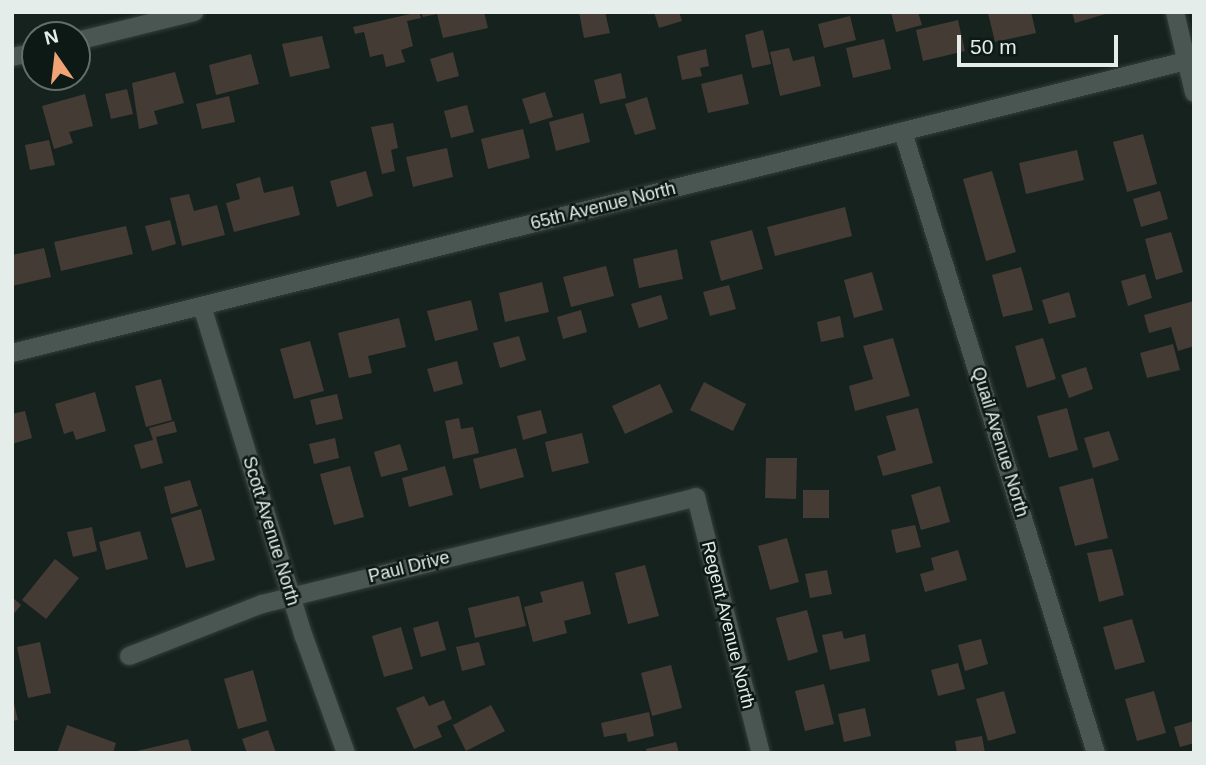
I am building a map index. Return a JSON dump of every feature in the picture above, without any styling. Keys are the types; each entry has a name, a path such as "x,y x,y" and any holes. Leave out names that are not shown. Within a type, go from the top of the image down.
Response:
{"street":[{"path":"91,38 194,12"},
{"path":"1175,12 1189,60 1194,93"},
{"name":"65th Avenue North","path":"12,353 1189,60"},
{"name":"Quail Avenue North","path":"903,132 1096,753"},
{"name":"Scott Avenue North","path":"202,306 292,596 346,753"},
{"name":"Paul Drive","path":"129,656 225,617 292,596 696,497"},
{"name":"Regent Avenue North","path":"696,497 761,753"}],"building":[{"path":"419,12 421,18 407,21 413,46 401,50 405,62 386,67 383,54 370,57 364,32 355,34 353,27"},
{"path":"421,12 484,12 488,28 443,38 437,14 423,17"},
{"path":"579,12 605,12 610,33 584,38"},
{"path":"654,12 679,12 682,21 659,28"},
{"path":"891,12 918,12 922,25 896,32"},
{"path":"1031,12 1036,33 995,42 988,13"},
{"path":"1072,12 1109,12 1109,13 1075,23"},
{"path":"850,16 856,40 824,48 818,24"},
{"path":"958,20 965,51 923,61 916,30"},
{"path":"763,30 771,64 752,68 745,35"},
{"path":"322,36 330,68 290,77 282,44"},
{"path":"884,39 891,69 853,78 846,48"},
{"path":"789,48 793,61 814,56 821,86 780,96 770,52"},
{"path":"706,49 709,66 700,68 702,76 682,80 677,56"},
{"path":"453,52 459,76 437,82 430,59"},
{"path":"251,54 259,84 216,95 209,65"},
{"path":"175,72 184,103 154,111 158,124 139,129 132,83"},
{"path":"621,73 626,98 600,104 594,80"},
{"path":"742,74 749,104 708,113 701,84"},
{"path":"127,89 133,114 111,119 105,94"},
{"path":"545,92 553,117 530,124 522,99"},
{"path":"85,94 93,126 69,132 73,143 54,149 42,106"},
{"path":"229,96 235,122 202,129 196,104"},
{"path":"647,97 656,129 635,135 625,104"},
{"path":"467,105 474,132 451,138 444,111"},
{"path":"583,113 590,142 556,151 549,122"},
{"path":"393,123 398,148 391,150 395,171 382,174 371,127"},
{"path":"523,129 530,158 488,169 481,139"},
{"path":"1143,134 1157,184 1127,192 1113,142"},
{"path":"49,140 55,165 30,170 25,145"},
{"path":"447,148 453,177 413,187 406,157"},
{"path":"1077,150 1084,180 1026,194 1019,163"},
{"path":"366,171 373,196 337,207 330,181"},
{"path":"992,171 1016,252 986,261 963,179"},
{"path":"260,177 264,193 293,186 300,215 234,232 226,203 240,199 236,184"},
{"path":"1160,191 1168,219 1141,227 1133,199"},
{"path":"189,194 194,211 217,205 225,235 182,246 170,198"},
{"path":"845,207 852,236 775,256 767,227"},
{"path":"170,220 176,244 152,251 145,226"},
{"path":"126,226 133,254 61,271 54,242"},
{"path":"752,230 763,269 721,281 710,241"},
{"path":"1171,232 1183,272 1156,280 1145,239"},
{"path":"44,248 51,277 12,286 12,255"},
{"path":"677,249 683,279 639,288 633,259"},
{"path":"606,266 614,296 571,307 563,277"},
{"path":"1021,267 1033,310 1003,317 992,275"},
{"path":"872,272 883,310 854,318 844,280"},
{"path":"1145,274 1152,298 1128,306 1121,281"},
{"path":"542,282 549,312 505,322 499,293"},
{"path":"729,285 736,309 710,316 703,292"},
{"path":"1069,292 1076,317 1049,324 1042,300"},
{"path":"661,295 668,319 639,328 631,304"},
{"path":"471,300 478,330 435,341 427,311"},
{"path":"1194,301 1194,346 1178,351 1171,327 1149,333 1144,315"},
{"path":"581,310 587,332 563,339 557,317"},
{"path":"840,316 844,337 821,342 817,322"},
{"path":"399,318 406,347 368,356 372,373 349,378 338,333"},
{"path":"519,336 526,360 500,368 493,343"},
{"path":"893,338 910,396 855,411 849,386 873,379 863,346"},
{"path":"1043,338 1056,379 1027,388 1015,346"},
{"path":"310,341 324,391 294,399 280,349"},
{"path":"1173,344 1180,370 1147,378 1140,353"},
{"path":"457,361 463,384 434,392 427,369"},
{"path":"1086,367 1093,389 1069,398 1061,375"},
{"path":"161,379 172,420 146,427 135,386"},
{"path":"704,382 746,404 733,431 690,410"},
{"path":"660,384 673,412 625,434 612,406"},
{"path":"95,392 106,431 76,440 73,431 64,434 55,404"},
{"path":"337,394 343,419 316,425 310,400"},
{"path":"918,408 933,463 883,476 877,456 896,450 886,416"},
{"path":"1067,408 1078,450 1049,458 1037,416"},
{"path":"541,410 547,433 523,440 517,416"},
{"path":"25,411 32,438 12,444 12,414"},
{"path":"459,418 461,429 473,427 479,453 453,459 445,421"},
{"path":"174,421 177,432 156,437 163,463 141,469 134,445 153,440 149,428"},
{"path":"1109,431 1119,460 1093,468 1084,438"},
{"path":"582,433 589,463 552,472 545,442"},
{"path":"335,438 339,458 314,464 309,444"},
{"path":"400,444 408,470 381,477 374,452"},
{"path":"516,448 524,477 480,489 473,459"},
{"path":"766,458 797,458 796,499 765,498"},
{"path":"350,466 364,517 334,525 320,474"},
{"path":"445,466 453,495 409,507 402,478"},
{"path":"1093,478 1108,538 1075,546 1059,487"},
{"path":"190,480 198,506 171,514 164,487"},
{"path":"940,486 950,522 921,530 911,495"},
{"path":"803,490 829,490 829,518 803,518"},
{"path":"201,509 215,560 186,568 171,518"},
{"path":"915,525 921,547 896,553 891,530"},
{"path":"92,527 97,551 73,557 67,532"},
{"path":"140,531 148,559 106,570 99,542"},
{"path":"787,538 799,582 770,590 758,546"},
{"path":"1112,549 1124,595 1099,602 1087,553"},
{"path":"958,550 967,580 925,592 920,574 934,570 931,558"},
{"path":"55,559 79,578 46,619 22,600"},
{"path":"645,565 659,616 628,624 615,573"},
{"path":"827,570 832,594 810,598 805,574"},
{"path":"583,581 591,614 564,621 567,633 533,642 524,607 543,602 540,592"},
{"path":"519,596 526,626 475,638 468,608"},
{"path":"12,597 21,605 12,616"},
{"path":"807,610 818,652 788,661 776,618"},
{"path":"1132,619 1145,662 1115,670 1103,627"},
{"path":"438,621 446,650 421,657 413,628"},
{"path":"401,627 413,669 384,677 372,636"},
{"path":"842,631 844,639 865,634 870,661 830,670 822,635"},
{"path":"981,639 988,664 965,671 958,645"},
{"path":"40,642 51,693 28,698 17,647"},
{"path":"479,642 485,665 462,671 456,647"},
{"path":"958,663 965,689 938,696 931,670"},
{"path":"671,665 682,708 652,716 641,673"},
{"path":"253,670 267,721 238,729 224,679"},
{"path":"824,684 834,724 805,731 795,691"},
{"path":"1004,691 1016,733 988,741 976,699"},
{"path":"1154,691 1166,733 1137,741 1125,699"},
{"path":"12,695 18,720 12,721"},
{"path":"424,696 429,706 444,700 452,719 437,726 442,737 414,749 396,708"},
{"path":"491,705 505,731 466,751 453,725"},
{"path":"865,708 871,736 844,742 838,714"},
{"path":"649,712 654,736 628,742 626,733 604,737 601,723"},
{"path":"1194,721 1194,743 1180,747 1174,727"},
{"path":"67,725 116,743 113,753 57,753"},
{"path":"268,730 276,753 247,753 242,739"},
{"path":"982,736 985,753 957,753 955,741"},
{"path":"188,739 192,753 137,751"},
{"path":"676,742 679,753 647,753 646,749"}]}
